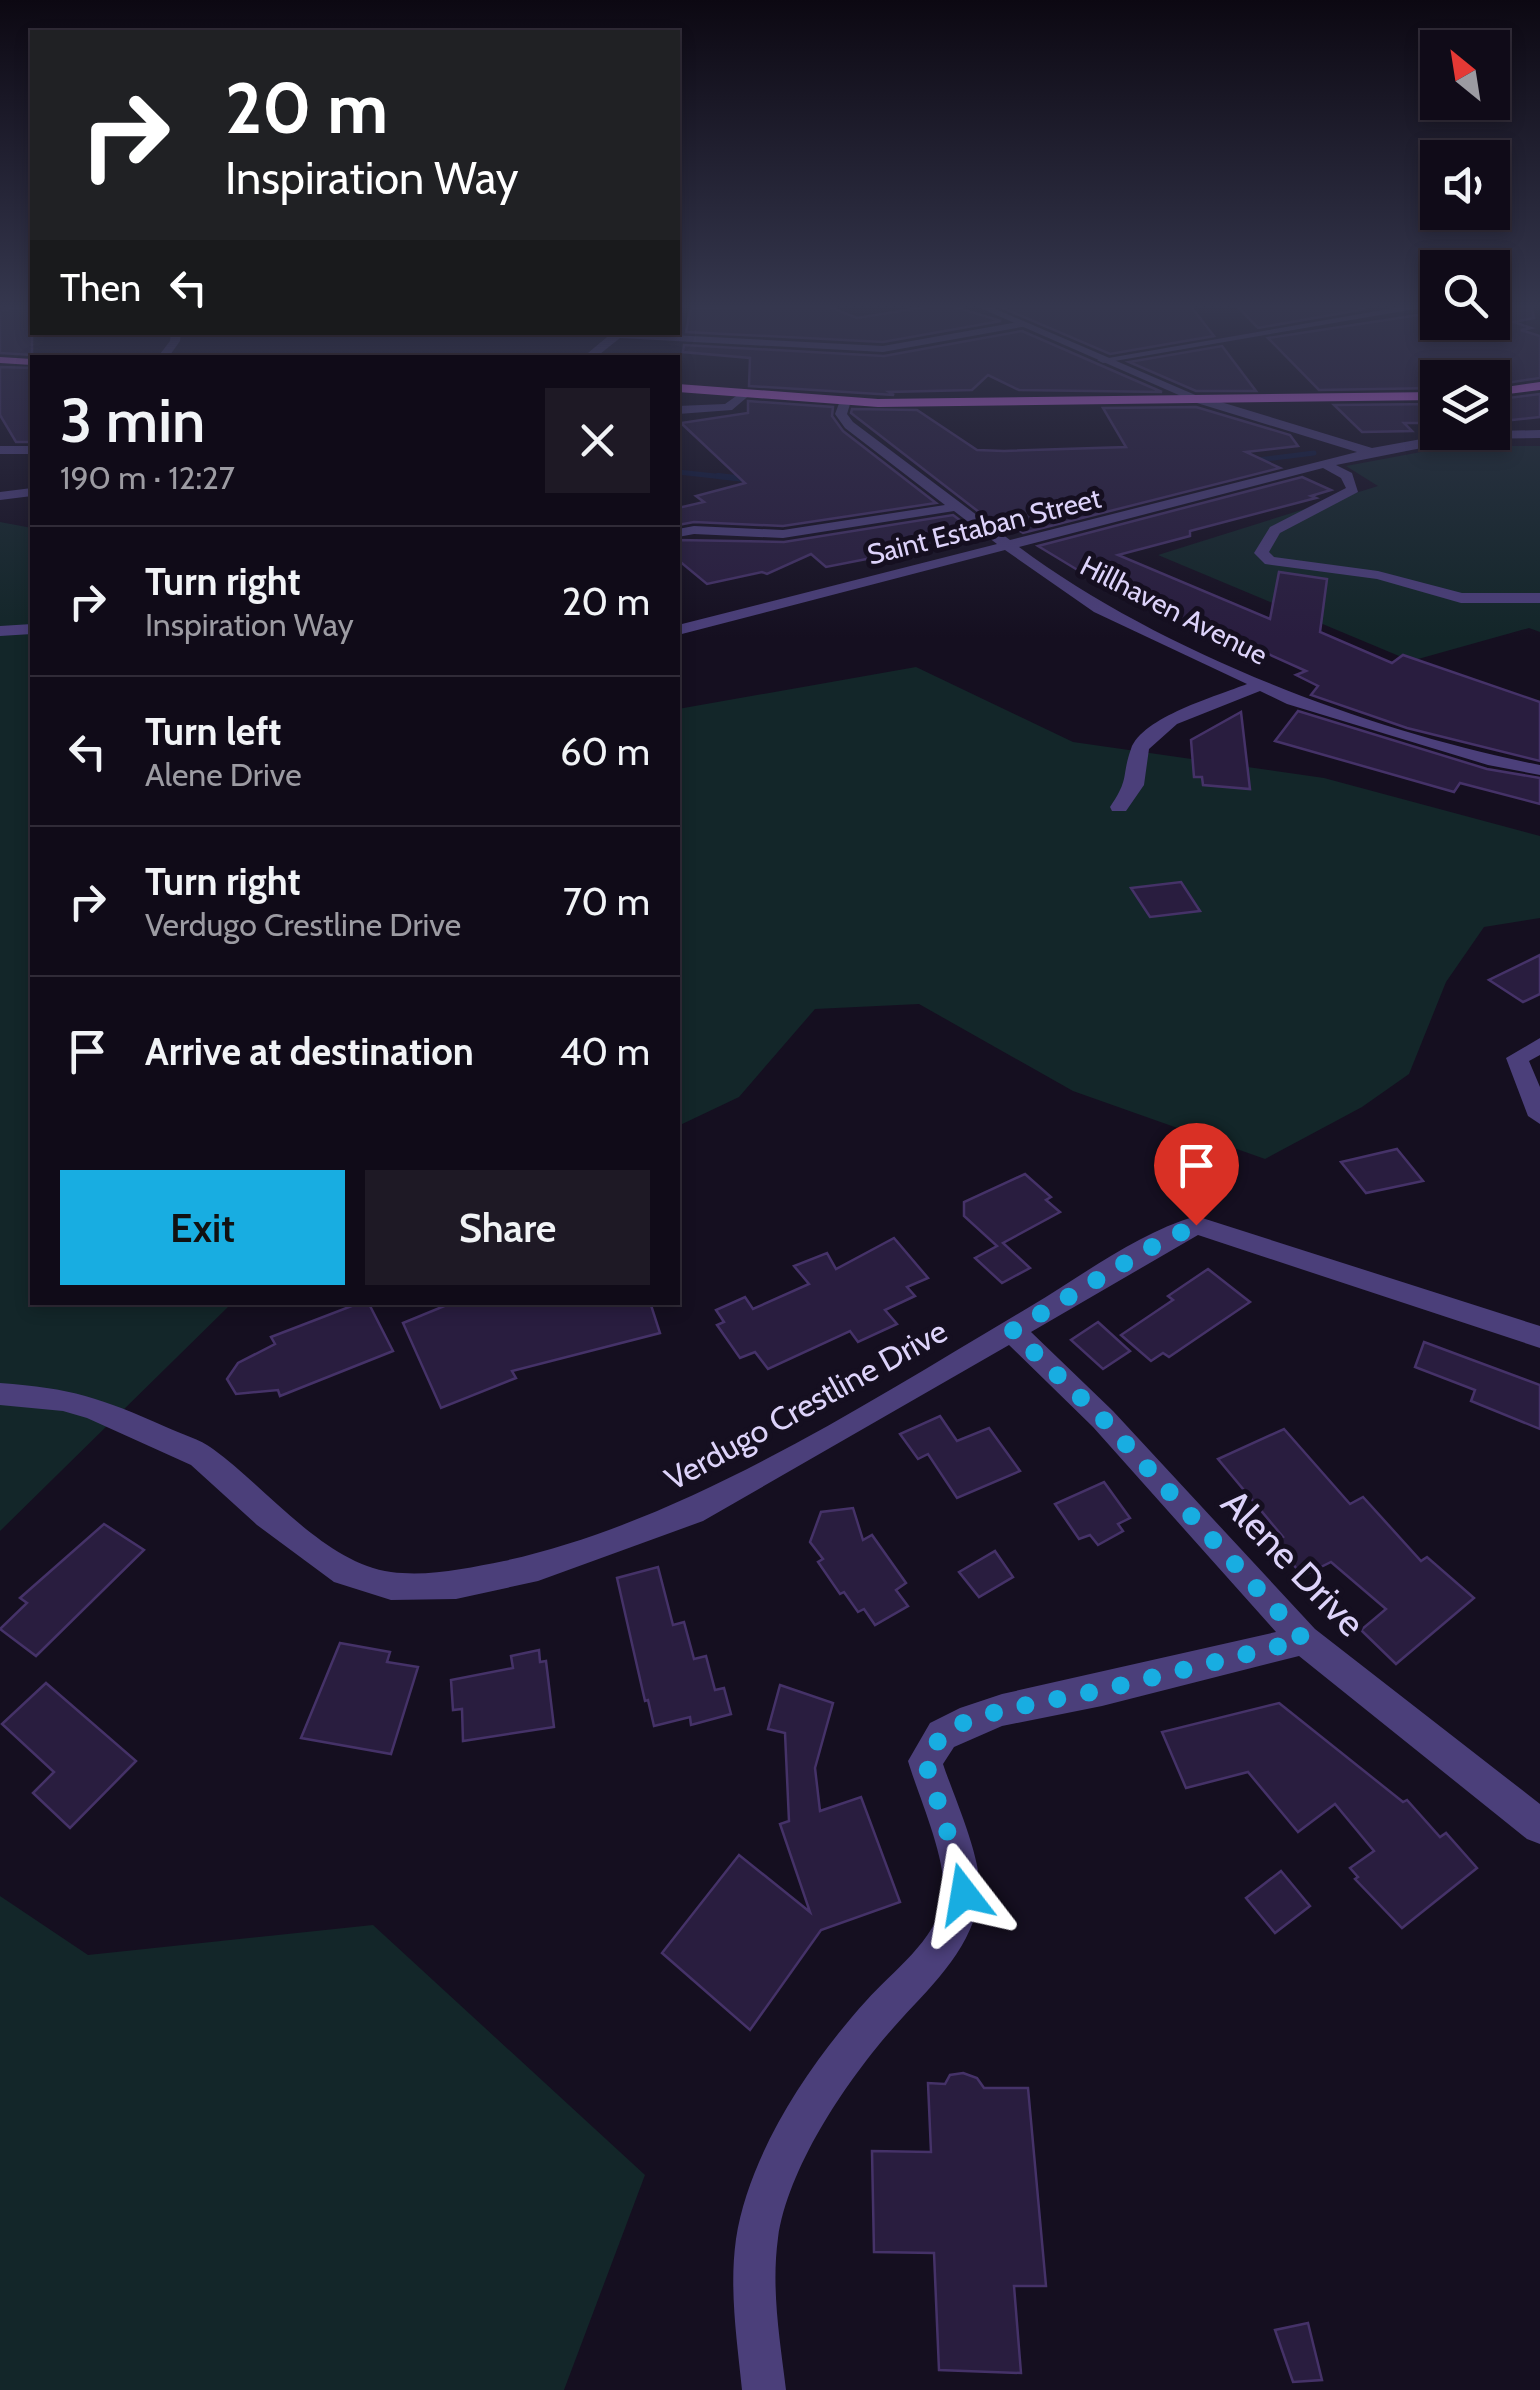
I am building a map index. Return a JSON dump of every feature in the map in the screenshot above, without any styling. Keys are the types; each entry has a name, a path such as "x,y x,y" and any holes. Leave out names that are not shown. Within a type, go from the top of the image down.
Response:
{"street":[{"name":"Hillhaven Avenue","path":"842,416 956,507 1099,609 1329,713 1494,761 1540,770"},
{"path":"1252,416 1372,452"},
{"name":"Saint Estaban Street","path":"680,629 1372,452 1466,435 1540,434"},
{"path":"0,450 30,450"},
{"path":"1324,464 1346,476 1353,489 1273,535 1260,548 1265,558 1282,565 1378,576 1461,598 1540,598"},
{"path":"0,496 30,492"},
{"path":"680,534 694,530 783,534 956,507"},
{"path":"0,632 30,628"},
{"path":"1120,807 1135,785 1140,747 1171,720 1260,685"},
{"path":"1540,1044 1516,1058 1540,1116"},
{"name":"Verdugo Crestline Drive","path":"0,1394 63,1399 94,1408 202,1456 268,1516 345,1572 391,1586 456,1584 538,1567 692,1512 1196,1225 1540,1337"},
{"name":"Alene Drive","path":"1012,1331 1104,1420 1304,1640 1540,1826"},
{"path":"764,2390 754,2262 762,2212 805,2120 866,2030 955,1925 961,1906 962,1878 926,1772 928,1752 942,1735 960,1724 1002,1710 1102,1690 1304,1640"}],"green space":[{"path":"1540,446 1540,632 1529,628 1411,661 1158,555 1378,486 1346,466 1432,450"},
{"path":"0,522 30,528 30,1305 230,1305 0,1531"},
{"path":"916,667 1073,742 1324,778 1540,836 1540,918 1484,927 1446,982 1409,1074 1362,1107 1265,1159 1073,1091 919,1004 815,1009 739,1097 680,1125 680,709"},
{"path":"0,1896 88,1955 373,1925 645,2175 564,2390 0,2390"}],"building":[{"path":"0,416 30,416 30,442 16,442"},
{"path":"731,416 832,416 843,431 936,503 783,526 680,525 680,508 704,502 696,496 745,483 681,423"},
{"path":"854,416 925,416 977,450 1126,447 1107,416 1225,416 1290,435 1298,446 1246,452 1280,468 1023,533 1010,524 997,526"},
{"path":"1345,416 1420,416 1420,423 1404,423 1412,431 1362,432"},
{"path":"1510,416 1540,417 1510,420"},
{"path":"1302,477 1331,490 1311,496 1316,498 1190,531 1190,536 1118,555 1270,619 1279,572 1327,579 1320,632 1392,663 1403,655 1540,702 1540,761 1407,728 1311,695 1318,686 1296,675 1306,671 1224,634 1211,636 1109,589 1038,546"},
{"path":"953,515 973,530 891,545 896,550 883,552 887,555 826,567 811,554 767,574 707,584 680,562 680,540 784,542"},
{"path":"1298,711 1487,769 1540,778 1540,804 1460,783 1454,792 1275,741"},
{"path":"1241,712 1250,789 1203,785 1202,777 1194,777 1191,740"},
{"path":"1181,882 1200,911 1150,917 1131,888"},
{"path":"1540,955 1540,994 1523,1002 1489,980"},
{"path":"1397,1149 1423,1181 1366,1193 1341,1162"},
{"path":"1025,1174 1051,1197 1046,1200 1060,1212 1003,1243 1030,1268 1002,1283 975,1258 997,1246 964,1216 964,1202"},
{"path":"894,1238 928,1278 907,1287 915,1296 885,1310 897,1324 858,1342 850,1331 768,1369 755,1352 740,1358 717,1325 724,1322 716,1310 745,1297 753,1309 809,1284 794,1266 827,1253 836,1269"},
{"path":"1208,1269 1250,1302 1169,1357 1163,1353 1151,1361 1121,1335 1173,1300 1168,1296"},
{"path":"354,1305 370,1305 393,1351 280,1396 278,1390 236,1394 227,1379 238,1363 275,1344 271,1337"},
{"path":"447,1305 651,1305 660,1333 512,1371 516,1378 441,1408 403,1323"},
{"path":"1098,1322 1130,1351 1103,1369 1071,1340"},
{"path":"1424,1342 1540,1385 1540,1429 1471,1401 1475,1390 1415,1367"},
{"path":"940,1416 957,1441 989,1428 1020,1471 957,1498 928,1454 918,1459 900,1434"},
{"path":"1284,1429 1350,1504 1363,1497 1421,1561 1427,1557 1474,1598 1396,1664 1361,1630 1386,1609 1331,1562 1303,1576 1274,1542 1283,1537 1218,1459"},
{"path":"1104,1482 1130,1518 1118,1524 1123,1531 1098,1545 1090,1535 1079,1539 1055,1504"},
{"path":"853,1508 863,1540 872,1535 906,1583 896,1590 908,1606 875,1625 864,1609 858,1612 844,1592 840,1594 818,1562 823,1559 810,1542 821,1512"},
{"path":"104,1524 144,1550 36,1656 0,1629 27,1603 20,1598"},
{"path":"995,1551 1013,1577 979,1597 959,1572"},
{"path":"658,1567 673,1625 684,1622 694,1659 706,1656 715,1690 724,1688 731,1714 691,1725 690,1717 654,1726 617,1578"},
{"path":"340,1643 390,1652 387,1662 418,1667 391,1754 301,1738"},
{"path":"539,1650 540,1662 546,1661 554,1727 463,1741 462,1709 453,1710 451,1680 513,1668 511,1656"},
{"path":"46,1683 136,1761 70,1828 33,1793 54,1772 2,1724"},
{"path":"780,1685 833,1703 815,1768 820,1811 861,1797 900,1902 821,1930 750,2030 662,1953 739,1855 810,1912 780,1824 789,1821 785,1733 768,1729"},
{"path":"1279,1703 1403,1802 1407,1800 1440,1837 1446,1833 1477,1868 1402,1928 1355,1879 1358,1877 1350,1868 1374,1851 1335,1804 1298,1832 1248,1772 1186,1788 1162,1732"},
{"path":"1281,1871 1310,1906 1275,1933 1246,1898"},
{"path":"963,2073 977,2078 984,2088 1028,2088 1046,2286 1014,2286 1021,2373 939,2370 934,2253 874,2252 872,2151 931,2152 928,2083 945,2084 950,2075"},
{"path":"1308,2323 1322,2380 1293,2382 1275,2330"}],"waterway":[{"path":"1249,461 1314,453"},
{"path":"680,472 742,479"},
{"path":"718,476 755,480"}],"route":[{"path":"964,1894 926,1772 928,1752 942,1735 960,1724 1002,1710 1102,1690 1304,1640 1104,1420 1012,1331 1148,1249 1196,1225"}]}
